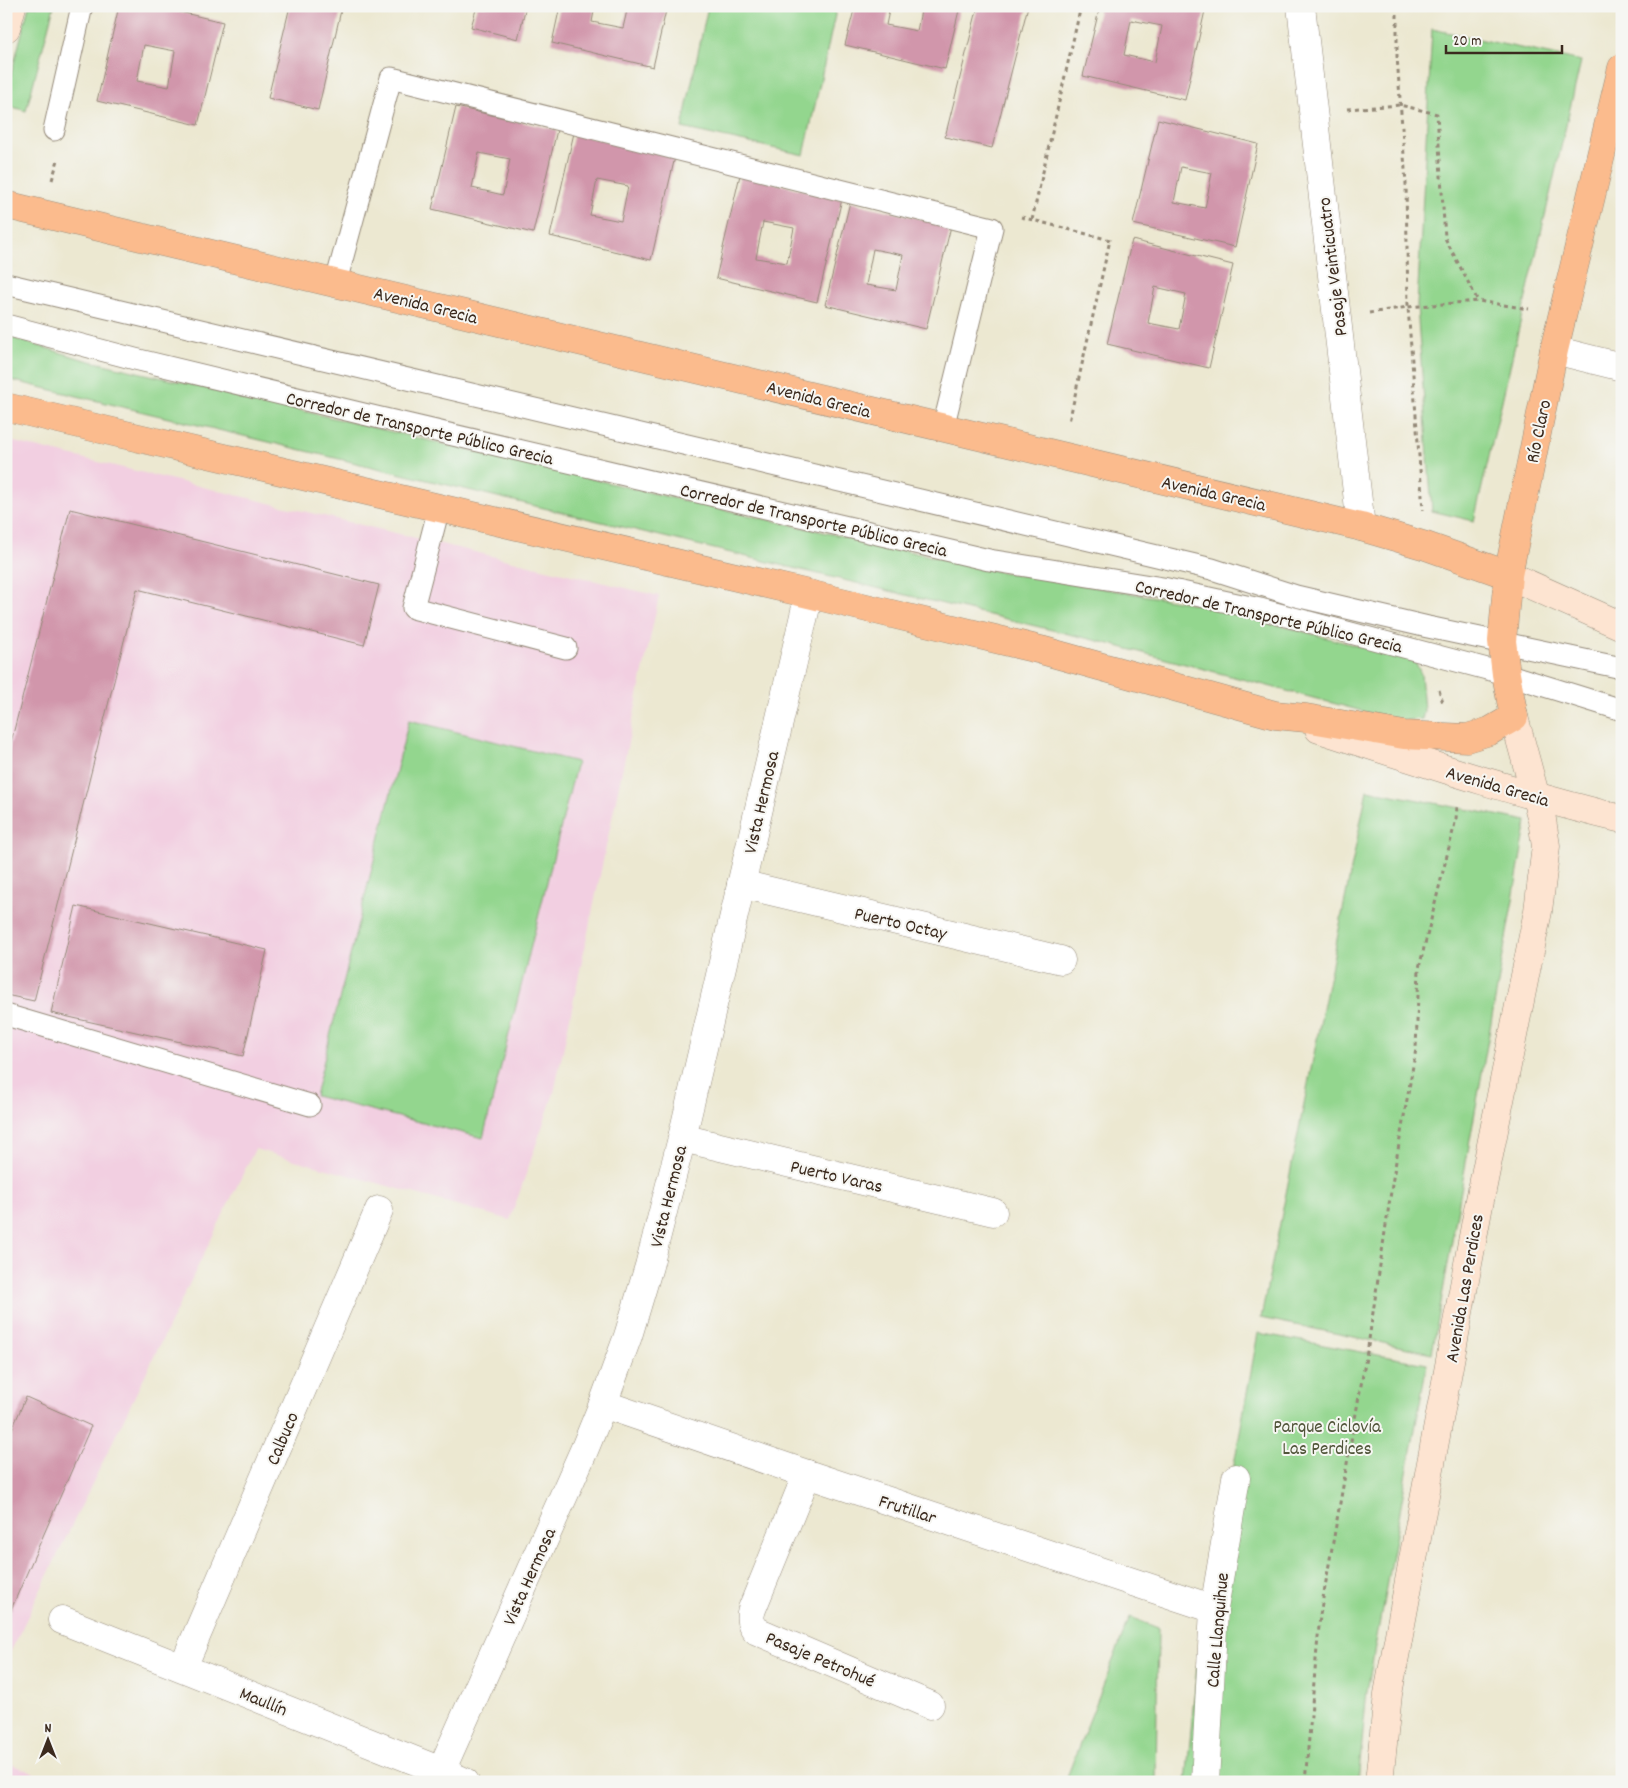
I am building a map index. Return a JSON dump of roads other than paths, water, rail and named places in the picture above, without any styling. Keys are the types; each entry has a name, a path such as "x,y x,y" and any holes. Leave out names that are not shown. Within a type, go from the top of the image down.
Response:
{"main road":[{"name":"Río Claro","path":"1514,717 1502,641 1508,575 1554,350 1622,68"},
{"name":"Avenida Grecia","path":"6,205 1361,527 1426,546 1508,575"},
{"name":"Avenida Grecia","path":"6,407 1041,650 1275,715"},
{"path":"1275,715 1306,718 1404,735 1451,738 1467,738 1490,731 1514,717"}],"street":[{"path":"6,28 12,6"},
{"name":"Pasaje Veinticuatro","path":"1301,6 1361,527"},
{"path":"1554,350 1622,367"},
{"name":"Avenida Grecia","path":"1508,575 1622,626"},
{"name":"Vista Hermosa","path":"453,1776 603,1404 628,1336 682,1138 809,594"},
{"name":"Avenida Grecia","path":"1275,715 1459,774 1622,820"},
{"name":"Río Claro","path":"1514,717 1536,796"},
{"name":"Avenida Las Perdices","path":"1379,1782 1388,1694 1476,1219 1538,911 1546,846 1536,796"},
{"name":"Puerto Octay","path":"741,884 1061,960"},
{"name":"Puerto Varas","path":"682,1138 993,1212"},
{"name":"Calbuco","path":"183,1667 379,1210"},
{"name":"Frutillar","path":"603,1404 1214,1609"},
{"name":"Pasaje Petrohué","path":"807,1474 752,1609 750,1615 751,1623 758,1631 930,1705"},
{"name":"Calle Llanquihue","path":"1205,1782 1214,1609 1236,1478"},
{"name":"Maullín","path":"62,1620 453,1776"}],"lane":[{"path":"54,130 82,6"},
{"path":"336,282 391,78 992,228 943,428"},
{"name":"Corredor de Transporte Público Grecia","path":"6,284 1202,566 1296,596 1428,627 1502,641 1622,668"},
{"name":"Corredor de Transporte Público Grecia","path":"6,325 135,359 366,415 989,560 1163,588 1260,609 1506,674 1622,710"},
{"path":"438,508 413,608 566,648"},
{"path":"6,1014 310,1105"}],"park label":[{"name":"Parque Ciclovía Las Perdices","path":"1327,1436"}]}
